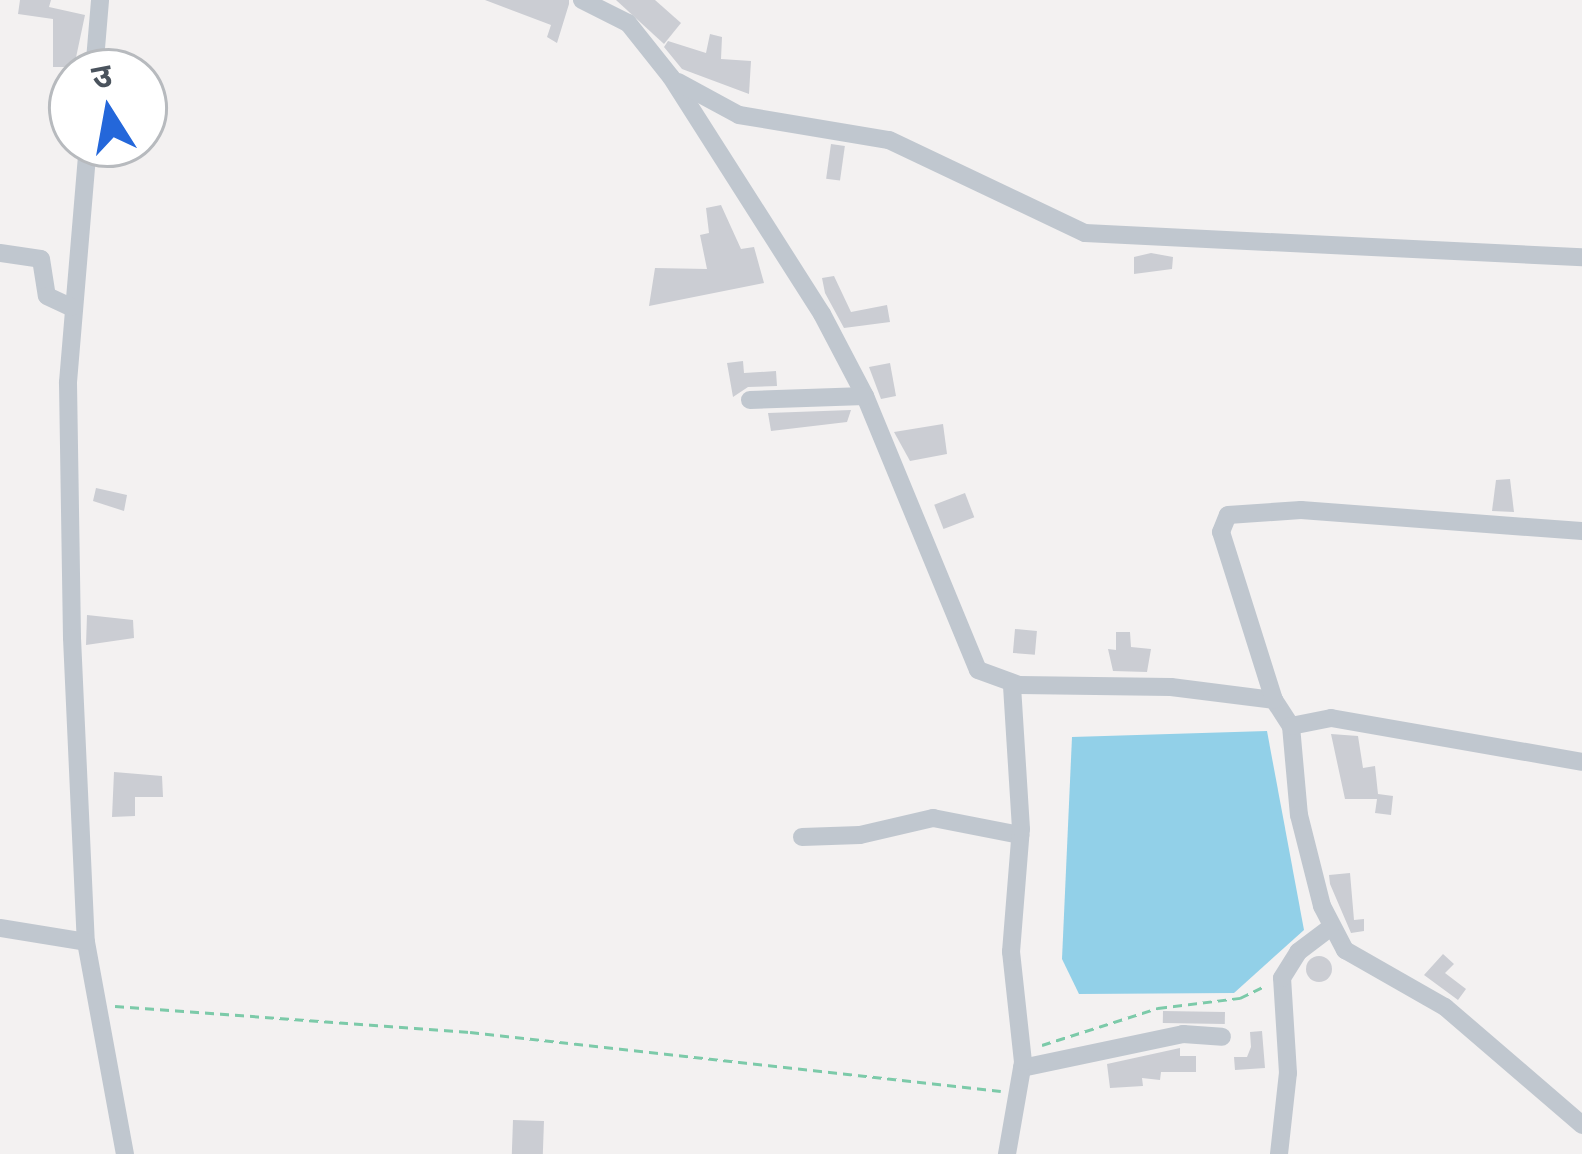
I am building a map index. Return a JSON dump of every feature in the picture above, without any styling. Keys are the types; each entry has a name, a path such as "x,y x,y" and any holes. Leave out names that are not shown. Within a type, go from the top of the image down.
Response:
{"street":[{"path":"96,48 100,0"},
{"path":"582,0 628,23 671,77 865,396 967,650 986,677 1012,684 1171,687 1274,700"},
{"path":"671,77 739,115 889,140 1063,228 1582,257"},
{"path":"86,168 71,308 71,616 86,942 125,1154"},
{"path":"0,253 41,260 47,296 71,308"},
{"path":"750,400 865,396"},
{"path":"1582,531 1301,510 1228,515 1221,532 1274,700 1291,726 1299,815 1330,928 1345,950 1477,1031 1582,1125"},
{"path":"1006,1154 1022,1059 1010,952 1020,835 1012,684"},
{"path":"1291,726 1331,718 1582,762"},
{"path":"802,837 860,836 933,818 1020,835"},
{"path":"0,928 86,942"},
{"path":"1279,1154 1287,1092 1282,978 1298,952 1330,928"},
{"path":"1022,1059 1183,1034 1222,1037"}],"path":[{"path":"1022,1059 1158,1008 1240,998 1282,978"},
{"path":"95,1006 177,1005 470,1031 1017,1093"}],"water":[{"path":"1267,731 1304,930 1234,993 1079,994 1062,959 1072,737"}],"building":[{"path":"20,0 51,0 49,7 85,15 78,48 53,48 53,19 18,14"},
{"path":"485,0 569,0 569,4 557,43 547,37 551,25"},
{"path":"616,0 655,0 681,23 664,44"},
{"path":"710,34 722,37 721,59 751,61 749,94 682,69 664,47 668,41 706,53"},
{"path":"831,144 845,146 840,181 826,179"},
{"path":"721,205 741,249 754,247 764,283 649,306 655,268 707,269 700,235 709,233 706,208"},
{"path":"1151,253 1173,257 1172,269 1134,274 1134,257"},
{"path":"834,276 851,312 887,305 890,322 844,328 822,278"},
{"path":"743,361 744,373 776,371 777,386 748,387 733,397 727,363"},
{"path":"890,363 896,396 881,399 869,367"},
{"path":"851,410 847,422 771,431 768,413"},
{"path":"943,424 947,454 910,461 894,432"},
{"path":"1510,479 1514,512 1492,511 1496,480"},
{"path":"96,488 127,495 124,511 93,501"},
{"path":"965,493 974,517 944,529 934,505"},
{"path":"87,615 133,620 134,638 86,645"},
{"path":"1015,629 1037,631 1035,655 1013,653"},
{"path":"1116,632 1130,632 1131,647 1151,649 1147,672 1113,671 1108,649 1116,650"},
{"path":"1331,734 1358,736 1363,768 1375,766 1378,794 1393,796 1391,815 1375,813 1377,799 1345,799"},
{"path":"114,772 162,776 163,797 135,797 135,816 112,817"},
{"path":"1350,873 1354,920 1364,919 1364,931 1351,933 1329,875"},
{"path":"1443,954 1454,964 1445,973 1466,989 1458,1000 1424,975"},
{"path":"1319,956 1332,969 1319,982 1306,969"},
{"path":"1163,1011 1225,1012 1225,1024 1163,1023"},
{"path":"1262,1031 1265,1068 1235,1070 1234,1057 1247,1057 1251,1047 1250,1032"},
{"path":"1180,1048 1180,1056 1196,1056 1196,1072 1161,1072 1160,1080 1142,1078 1143,1086 1110,1088 1107,1064"},
{"path":"513,1120 544,1121 543,1154 512,1154"}]}
